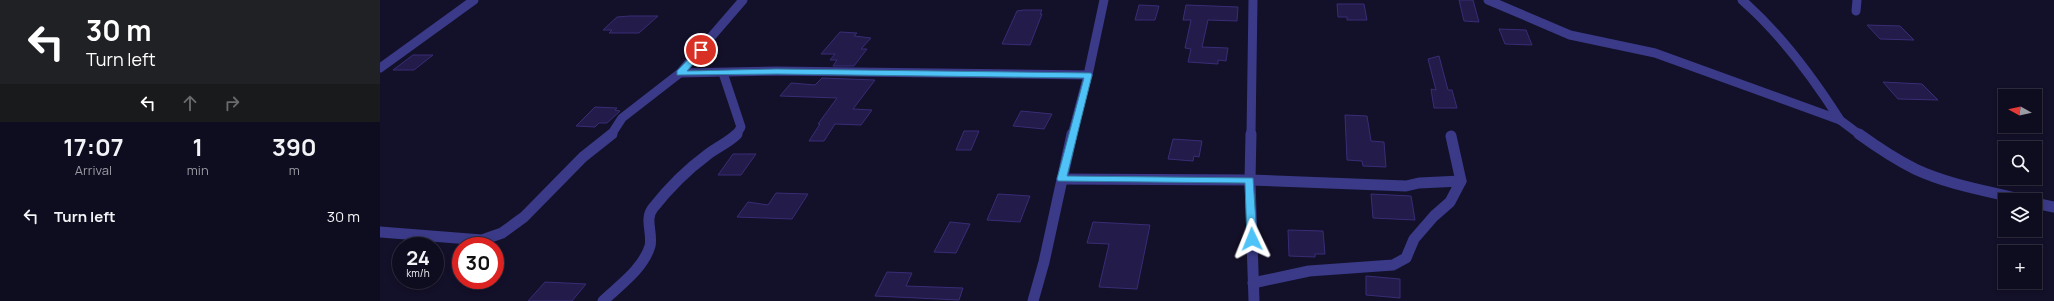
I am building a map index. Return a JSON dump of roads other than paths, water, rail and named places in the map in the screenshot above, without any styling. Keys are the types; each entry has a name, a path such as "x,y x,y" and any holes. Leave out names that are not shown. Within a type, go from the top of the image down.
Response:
{"street":[{"path":"380,68 474,0"},
{"path":"380,232 434,235 482,240 502,233 524,217 583,157 614,132 622,118 680,73 743,0"},
{"path":"1033,301 1044,262 1104,0"},
{"path":"1253,0 1250,180 1254,301"},
{"path":"1488,0 1570,35 1655,53 1840,120 1888,154 1917,170 1956,183 1998,194"},
{"path":"1742,0 1756,11 1795,57 1840,120"},
{"path":"1856,10 1858,0"},
{"path":"680,73 777,71 1088,75"},
{"path":"603,301 638,268 649,250 652,229 648,219 652,209 704,157 737,136 741,127 723,73"},
{"path":"1253,283 1309,271 1393,265 1406,258 1414,239 1434,216 1450,202 1461,181 1451,136"},
{"path":"1062,179 1250,180 1406,186 1461,181"},
{"path":"2042,204 2054,207"}]}
